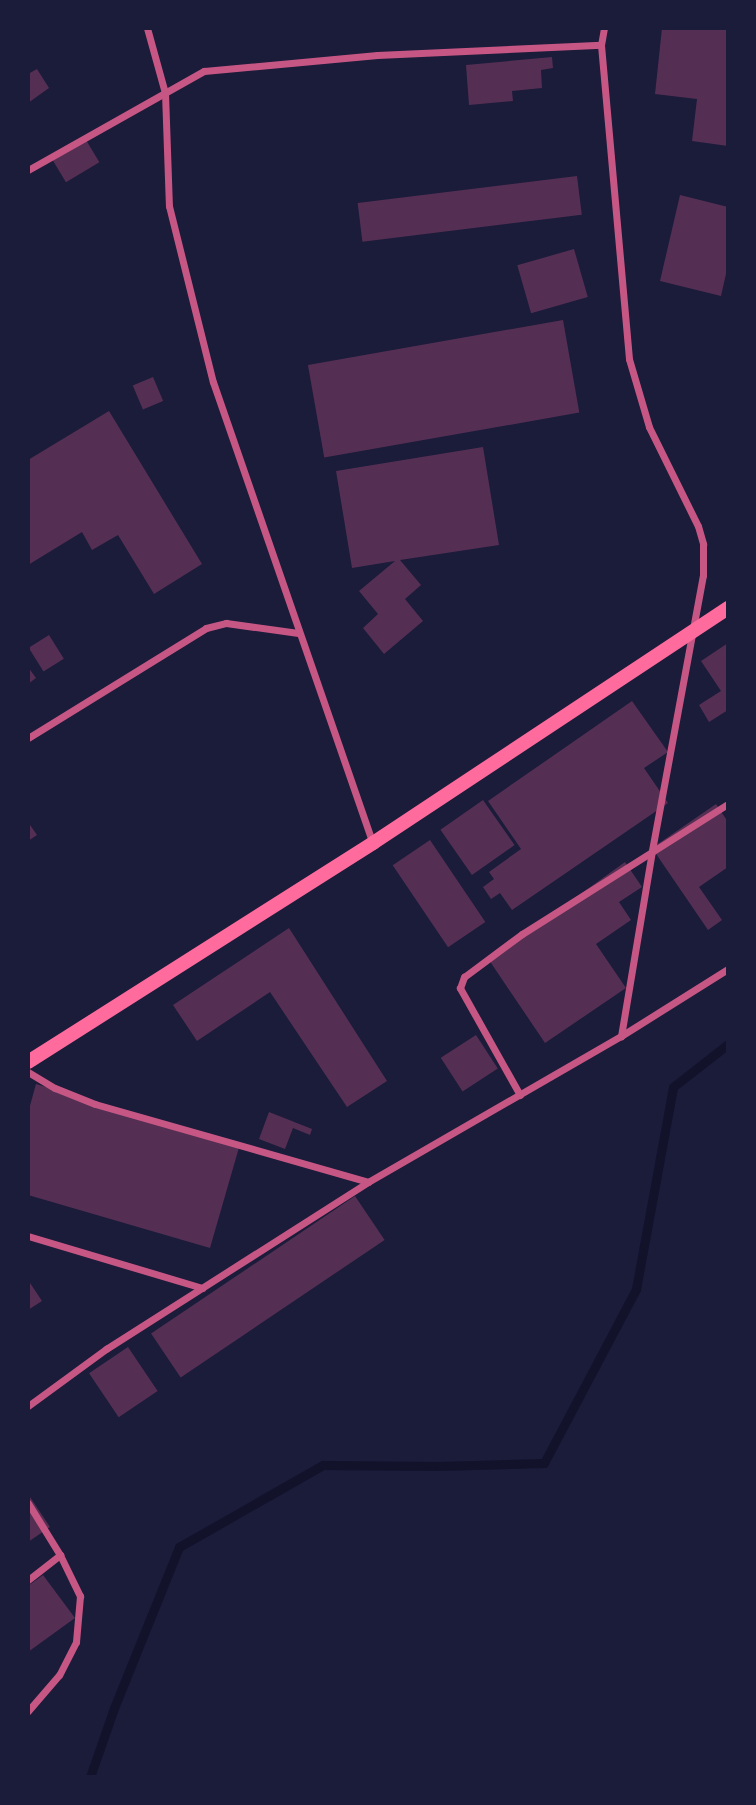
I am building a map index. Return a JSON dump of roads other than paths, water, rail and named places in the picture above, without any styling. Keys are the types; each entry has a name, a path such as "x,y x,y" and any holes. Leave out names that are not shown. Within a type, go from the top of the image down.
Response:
{"main road":[{"path":"28,1062 373,843 728,608"}],"street":[{"path":"146,28 165,93 169,206 188,292 213,382 373,843"},
{"path":"604,28 601,45 629,359 649,427 698,526 703,544 703,575 621,1036"},
{"path":"28,170 204,71 377,55 601,45"},
{"path":"28,738 206,628 226,623 298,633"},
{"path":"520,1095 460,988 461,982 469,971 522,934 728,804"},
{"path":"28,1406 106,1349 368,1182 621,1036 728,969"},
{"path":"28,1072 55,1088 95,1104 368,1182"},
{"path":"28,1236 202,1288"},
{"path":"28,1503 60,1555 80,1596 76,1642 59,1675 28,1711"},
{"path":"28,1580 60,1555"}],"waterway":[{"path":"90,1777 114,1708 179,1547 323,1465 544,1463 636,1289 673,1087 728,1044"}]}
